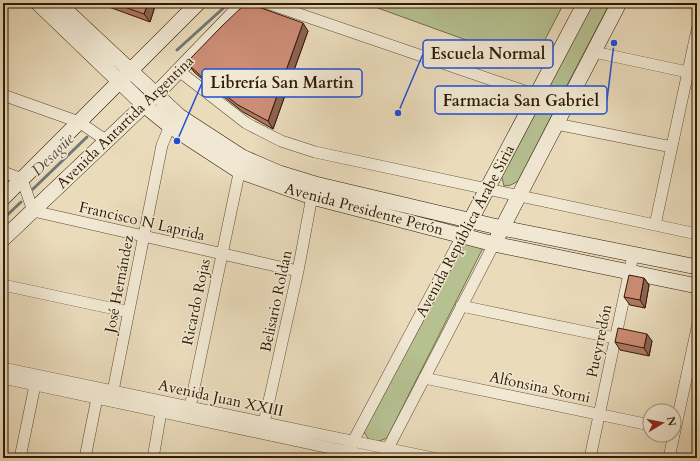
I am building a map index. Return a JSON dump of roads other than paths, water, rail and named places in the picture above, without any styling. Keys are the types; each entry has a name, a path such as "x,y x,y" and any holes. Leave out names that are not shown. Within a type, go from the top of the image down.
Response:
{"main road":[{"path":"38,3 124,77"},
{"path":"58,3 124,77"},
{"name":"Avenida Antartida Argentina","path":"3,198 198,3"},
{"name":"Avenida Antartida Argentina","path":"3,240 155,95 244,3"},
{"name":"Avenida República Árabe Siria","path":"462,236 585,3"},
{"name":"Avenida República Árabe Siria","path":"494,244 619,3"},
{"name":"Avenida Presidente Perón","path":"124,77 155,95 175,121"},
{"name":"Avenida Presidente Perón","path":"124,77 144,105 175,121 276,186 313,191 470,220 502,228 697,267"},
{"name":"Avenida Presidente Perón","path":"313,191 462,236 494,244 697,286"}],"street":[{"path":"267,3 536,95 569,100"},
{"path":"655,225 672,146 692,73 697,30"},
{"path":"594,52 692,73"},
{"path":"179,71 246,123 281,142 315,152 697,234"},
{"path":"3,95 79,122 107,141"},
{"name":"José Hernández","path":"113,391 162,145 175,121"},
{"path":"556,124 672,146"},
{"name":"Ricardo Rojas","path":"190,407 241,164"},
{"path":"3,172 22,179 32,211"},
{"name":"Belisario Roldan","path":"264,423 298,271 313,191"},
{"name":"Francisco N Laprida","path":"32,211 298,271"},
{"name":"Avenida República Árabe Siria","path":"346,455 462,236"},
{"name":"Avenida República Árabe Siria","path":"385,453 494,244"},
{"name":"Pueyrredón","path":"590,458 633,254"},
{"path":"3,285 129,312"},
{"path":"461,306 615,338"},
{"path":"682,403 694,357 697,328"},
{"name":"Avenida Juan XXIII","path":"3,368 353,441 385,453 433,458"},
{"name":"Avenida Juan XXIII","path":"3,378 162,412 346,455 378,458"},
{"name":"Alfonsina Storni","path":"424,378 642,423"},
{"path":"20,458 35,385"},
{"path":"85,458 97,398"},
{"path":"153,458 162,412"},
{"path":"670,458 673,443"}],"waterway":[{"name":"Desagüe","path":"177,50 229,3"},
{"name":"Desagüe","path":"33,189 87,137"},
{"name":"Desagüe","path":"3,219 21,202"}],"place":[{"name":"Farmacia San Gabriel","path":"614,43"},
{"name":"Escuela Normal","path":"398,113"},
{"name":"Librería San Martin","path":"177,141"}]}
